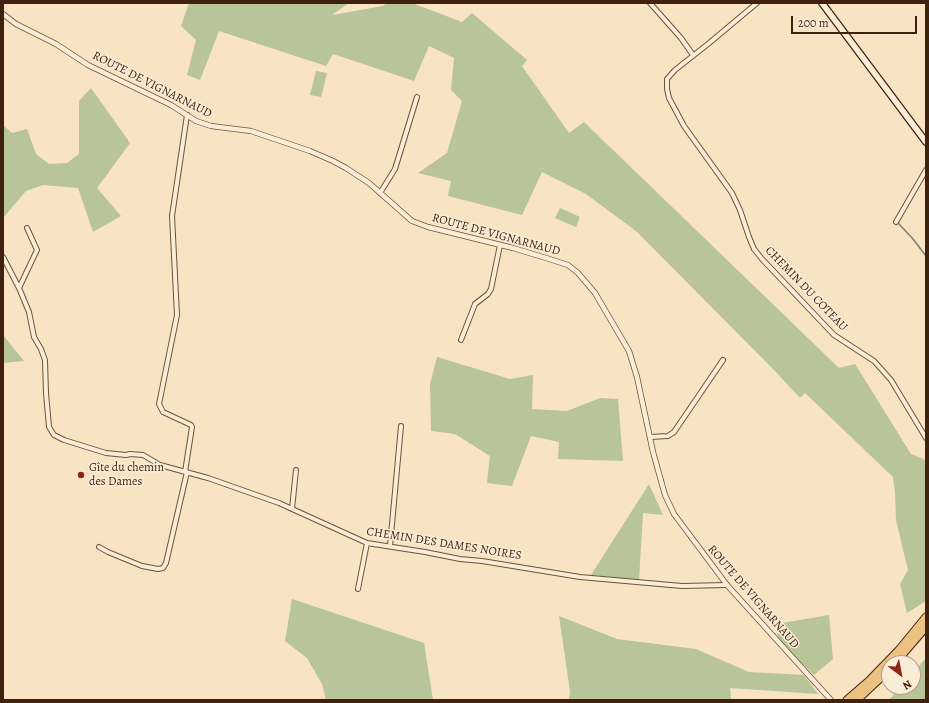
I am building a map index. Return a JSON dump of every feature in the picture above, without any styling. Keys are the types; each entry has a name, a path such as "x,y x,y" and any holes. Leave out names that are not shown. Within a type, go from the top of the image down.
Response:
{"highway":[{"path":"847,700 869,681 899,650 926,617"},
{"path":"902,655 926,627"},
{"path":"857,700 881,678"}],"main road":[{"path":"822,3 926,142"}],"street":[{"path":"650,3 681,38 693,55 757,3"},
{"name":"ROUTE DE VIGNARNAUD","path":"3,14 16,24 49,40 99,71 170,105 196,121 251,131 322,156 346,168 368,183 412,221 428,227 546,258 568,265 578,273 588,284 629,351 637,377 653,452 665,495 674,514 727,585 831,700"},
{"name":"CHEMIN DU COTEAU","path":"693,55 674,70 667,80 669,98 684,126 732,193 740,210 754,249 834,335 874,361 891,380 926,438"},
{"path":"380,193 395,170 417,97"},
{"path":"99,547 142,566 158,569 163,568 166,562 186,472 192,427 191,425 163,412 159,404 177,315 172,216 187,115"},
{"path":"896,222 926,170"},
{"path":"19,288 37,250 27,228"},
{"path":"461,340 475,304 491,290 500,245"},
{"name":"CHEMIN DES DAMES NOIRES","path":"3,257 19,288 29,312 34,337 41,348 45,360 49,427 54,435 64,440 106,453 143,455 160,465 208,478 253,493 367,543 425,552 460,560 482,561 580,577 682,586 727,585"},
{"path":"650,437 668,436 674,432 723,360"},
{"path":"390,546 401,426"},
{"path":"292,509 296,470"},
{"path":"358,589 367,543"}],"green space":[{"path":"189,3 349,3 332,15 383,6 387,3 412,3 462,22 472,13 527,60 522,66 569,133 584,122 839,368 855,364 911,454 924,459 926,462 926,601 907,613 900,584 908,570 896,520 893,477 805,393 800,398 636,231 586,194 542,172 522,215 448,196 451,181 418,173 447,153 462,101 451,90 454,58 429,46 414,81 333,54 326,66 219,31 200,80 187,75 196,40 181,26"},
{"path":"316,71 327,73 321,97 310,95"},
{"path":"91,88 130,143 97,188 121,216 93,232 78,188 43,185 26,191 3,218 3,125 12,133 27,129 36,154 49,164 67,163 79,154 79,101"},
{"path":"560,208 580,217 576,227 555,218"},
{"path":"3,335 24,361 3,363"},
{"path":"437,357 510,379 533,375 532,409 567,411 600,398 618,399 623,461 558,459 559,442 531,436 512,486 487,483 490,456 455,434 431,431 430,384"},
{"path":"649,484 663,515 643,513 639,580 591,575"},
{"path":"292,599 424,643 433,700 326,700 322,684 307,658 285,641"},
{"path":"829,615 833,659 814,675 781,643 777,635 782,623"},
{"path":"559,616 617,639 696,649 749,672 804,675 818,694 730,688 731,700 569,700 570,691"},
{"path":"926,657 926,700 889,700 893,695 921,695 921,664"}],"waterway":[{"path":"898,223 926,256"}],"place":[{"name":"Gîte du chemin des Dames","path":"81,475"}]}
